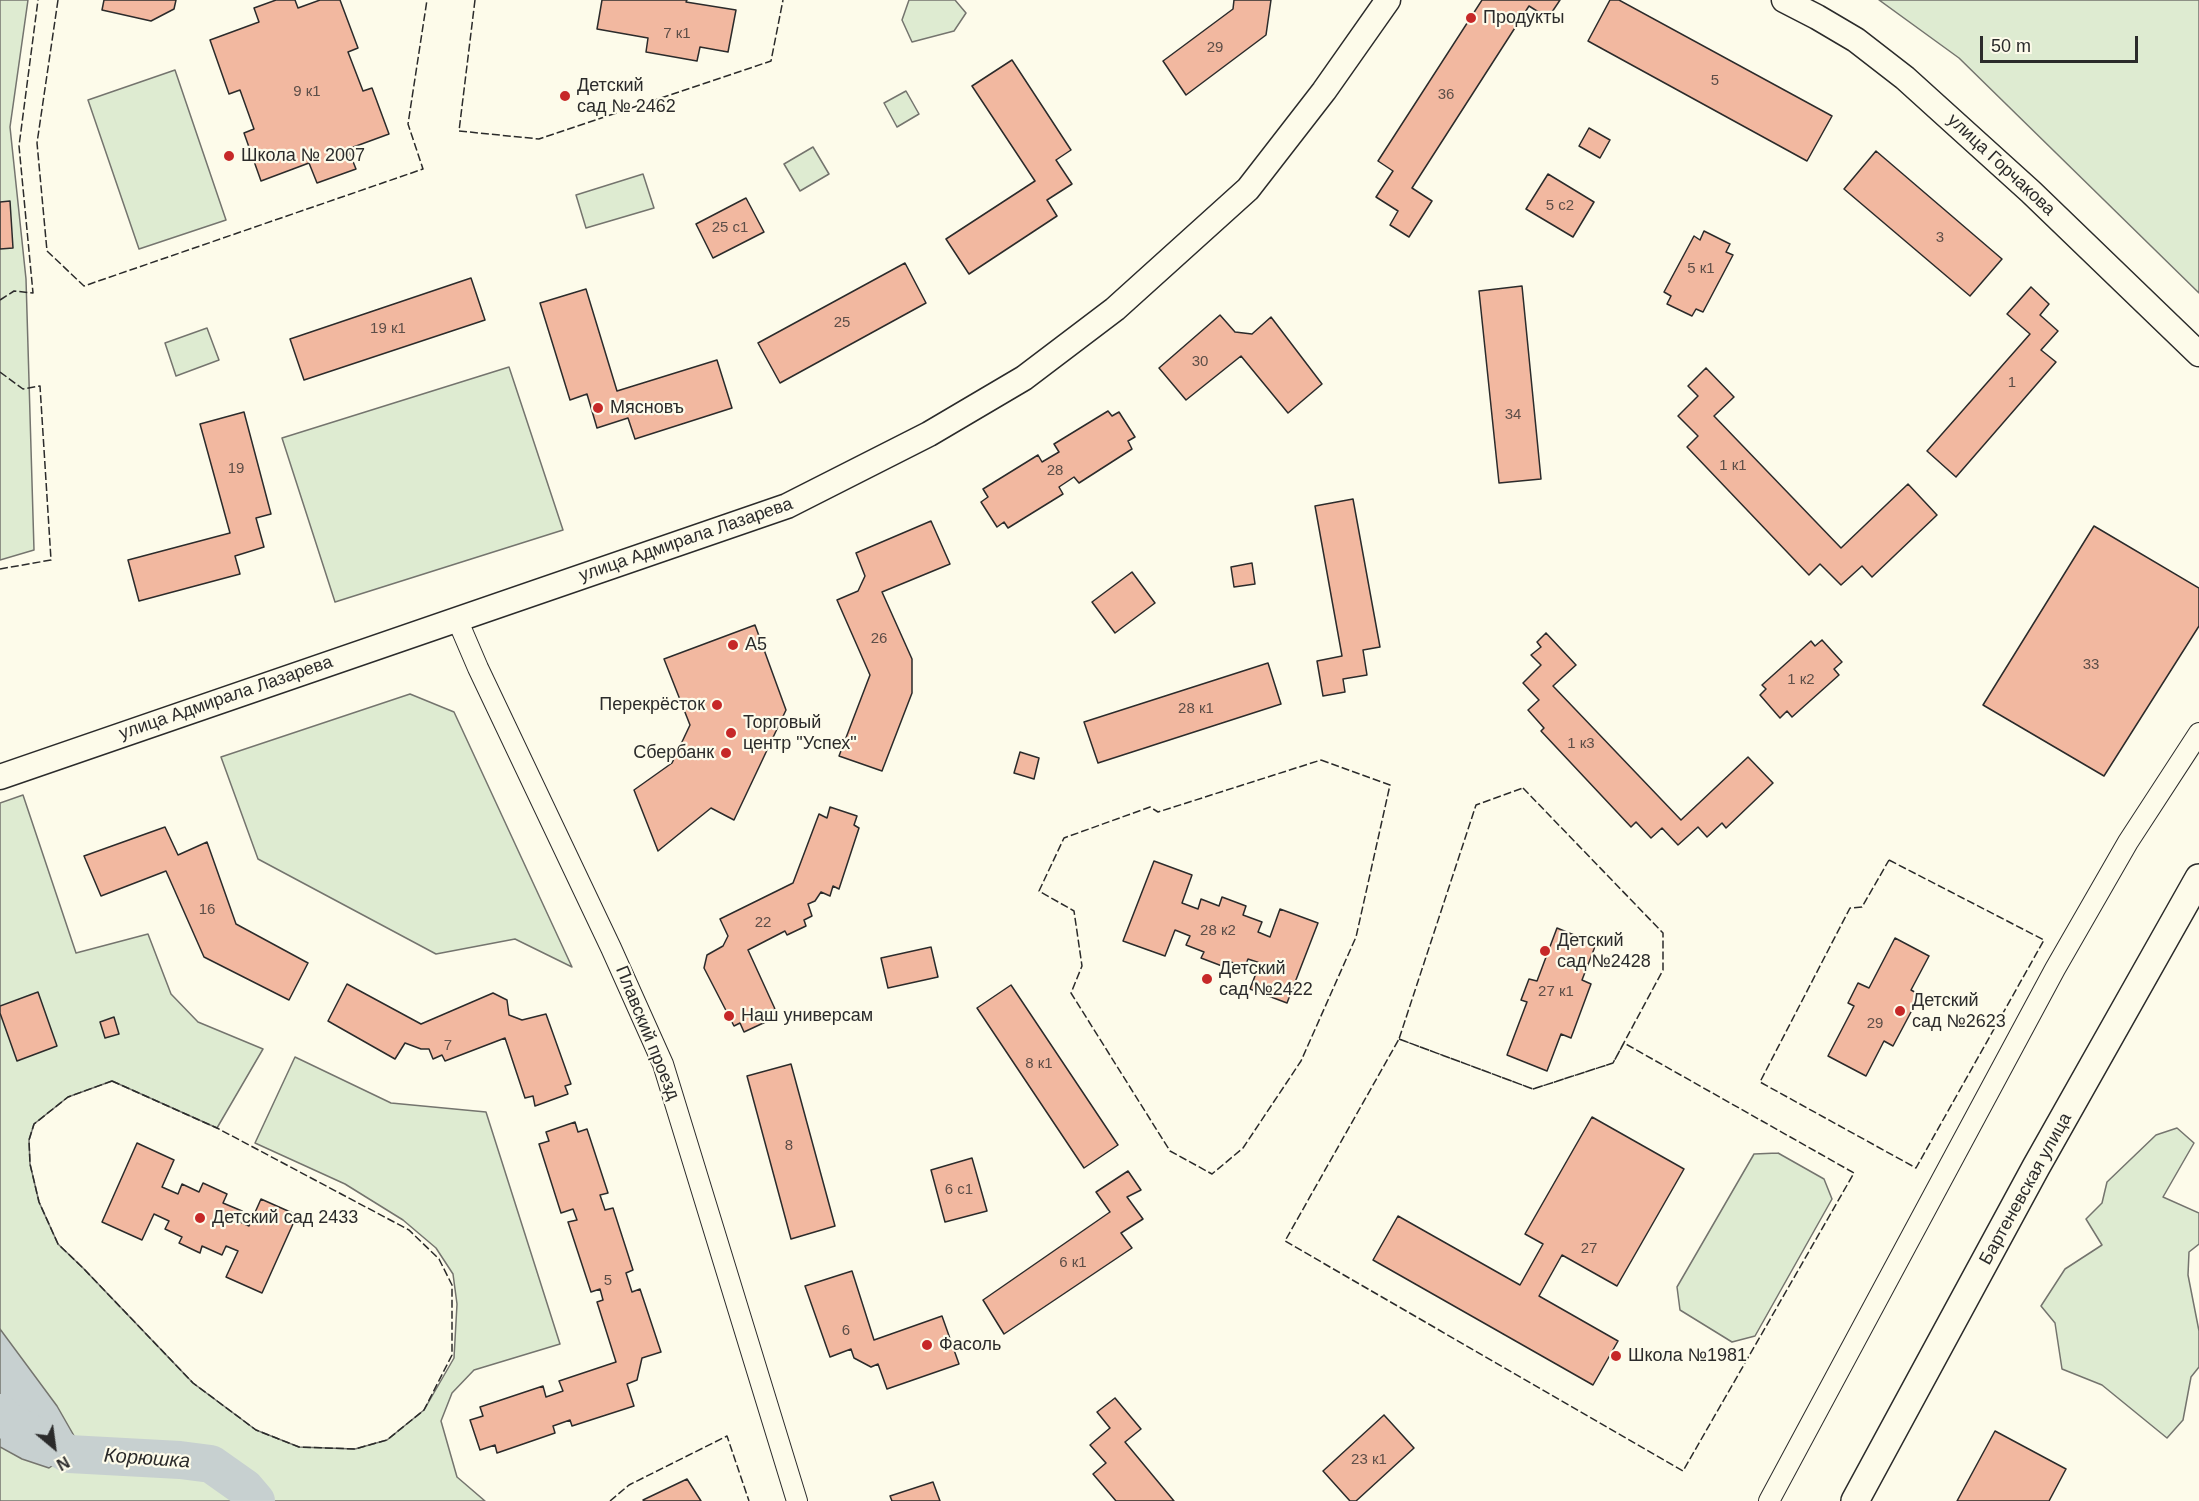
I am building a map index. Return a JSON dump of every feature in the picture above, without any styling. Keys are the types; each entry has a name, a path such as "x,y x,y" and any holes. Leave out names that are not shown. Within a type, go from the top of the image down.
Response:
{"main road":[{"name":"Бартеневская улица","path":"1856,1501 2036,1167 2199,878"}],"street":[{"name":"улица Адмирала Лазарева","path":"0,777 787,506 929,434 1024,378 1115,309 1248,189 1324,91 1388,0"},
{"name":"улица Горчакова","path":"1784,0 1856,40 1905,78 2031,192 2199,354"},
{"name":"Плавский проезд","path":"457,619 663,1064 797,1501"},
{"path":"1769,1501 2055,969 2128,842 2199,733"}],"green space":[{"path":"0,0 28,0 10,127 26,279 34,550 0,560"},
{"path":"909,0 955,0 966,13 954,31 912,42 902,20"},
{"path":"1879,0 2199,0 2199,293 1959,58"},
{"path":"175,70 226,220 139,249 88,100"},
{"path":"906,91 919,114 897,127 884,103"},
{"path":"813,147 829,174 800,191 784,164"},
{"path":"643,174 654,208 586,228 576,195"},
{"path":"207,328 219,360 176,376 165,343"},
{"path":"509,367 563,530 335,602 282,438"},
{"path":"410,694 454,712 572,967 515,939 436,954 258,859 221,757"},
{"path":"23,795 76,953 148,934 171,994 198,1022 263,1049 217,1128 112,1081 68,1097 34,1124 29,1140 30,1164 39,1202 58,1244 193,1383 256,1430 299,1447 355,1449 387,1440 424,1410 454,1358 457,1304 453,1274 436,1248 403,1220 345,1184 255,1143 295,1057 391,1103 486,1112 560,1344 474,1370 452,1393 441,1421 457,1477 485,1501 0,1501 0,803"},
{"path":"2177,1128 2194,1143 2163,1197 2199,1213 2199,1244 2189,1252 2188,1275 2199,1331 2199,1367 2191,1377 2183,1420 2167,1438 2102,1385 2062,1369 2055,1323 2041,1306 2065,1269 2102,1245 2086,1219 2102,1203 2107,1182 2156,1135"},
{"path":"1778,1153 1824,1179 1832,1199 1755,1336 1732,1342 1680,1310 1677,1287 1754,1154"}],"shaded area":[{"path":"0,1329 57,1406 77,1441 69,1454 49,1468 22,1459 0,1447"}],"building":[{"path":"104,0 176,0 174,9 151,21 102,10"},
{"path":"276,0 295,0 298,8 320,0 340,0 358,48 348,52 363,91 372,88 389,134 348,149 356,169 317,183 309,163 261,181 244,133 254,129 240,90 229,94 210,40 259,22 254,8"},
{"path":"602,0 687,0 686,2 736,10 728,52 700,47 697,61 646,52 648,38 597,29"},
{"path":"1234,0 1271,0 1266,35 1186,95 1163,61 1233,9"},
{"path":"1482,0 1560,0 1548,18 1529,6 1412,188 1432,201 1409,237 1390,225 1398,211 1376,197 1393,171 1378,161"},
{"path":"1610,0 1619,0 1832,116 1807,161 1588,41"},
{"path":"1012,60 1071,150 1056,160 1072,184 1047,200 1057,216 969,274 946,239 1035,181 972,86"},
{"path":"1589,128 1610,140 1600,158 1579,146"},
{"path":"1876,151 2002,259 1970,296 1844,189"},
{"path":"1548,174 1594,202 1573,237 1526,209"},
{"path":"746,198 764,232 713,258 696,224"},
{"path":"10,201 13,248 0,249 0,202"},
{"path":"1704,231 1730,244 1726,252 1733,255 1703,312 1696,309 1692,316 1667,304 1671,296 1664,292 1694,236 1700,240"},
{"path":"905,263 926,303 780,383 758,343"},
{"path":"471,278 485,320 304,380 290,339"},
{"path":"1522,286 1541,479 1499,483 1479,291"},
{"path":"2031,287 2049,304 2040,315 2058,331 2041,350 2056,362 1956,477 1927,451 2030,334 2007,314"},
{"path":"586,289 617,391 717,360 732,408 635,439 628,418 597,428 587,394 570,400 540,303"},
{"path":"1220,315 1235,332 1252,334 1271,317 1322,384 1288,413 1241,356 1186,400 1159,368"},
{"path":"1706,368 1734,397 1714,416 1841,548 1908,484 1937,515 1872,577 1862,566 1841,585 1820,564 1809,575 1687,447 1698,436 1678,416 1698,396 1688,386"},
{"path":"1108,411 1112,416 1119,412 1135,437 1128,441 1132,449 1079,483 1074,477 1059,487 1063,494 1008,528 1004,522 997,527 981,502 988,497 983,489 1038,455 1042,462 1059,452 1054,444"},
{"path":"244,412 271,514 256,518 264,547 235,556 240,574 139,601 128,560 230,533 200,424"},
{"path":"1353,499 1380,647 1363,650 1367,675 1343,679 1345,692 1323,696 1317,661 1342,656 1315,506"},
{"path":"931,521 950,564 882,592 912,659 912,693 882,771 839,756 870,675 837,600 858,591 865,576 856,553"},
{"path":"2094,526 2199,588 2199,626 2104,776 1983,705"},
{"path":"1252,563 1255,584 1234,587 1231,567"},
{"path":"1132,572 1155,603 1115,633 1092,602"},
{"name":"Торговый центр \"Успех\"","path":"755,625 786,710 734,820 711,808 658,851 634,790 672,763 690,725 664,659"},
{"path":"1546,633 1576,665 1553,686 1681,820 1748,757 1773,783 1726,828 1722,823 1707,837 1698,827 1678,845 1662,828 1651,838 1636,822 1631,827 1541,731 1544,728 1528,710 1539,700 1523,683 1541,665 1531,655 1541,647 1537,642"},
{"path":"1822,640 1842,662 1834,669 1839,675 1792,717 1787,711 1780,718 1760,695 1766,689 1762,685 1811,641 1815,646"},
{"path":"1268,663 1281,704 1098,763 1084,722"},
{"path":"1020,752 1039,758 1034,779 1014,773"},
{"path":"830,807 857,816 854,825 859,828 839,889 833,886 830,896 821,892 815,901 808,904 812,916 804,920 806,926 787,935 785,931 748,950 775,1009 769,1012 772,1019 744,1032 740,1023 734,1026 704,968 707,955 723,946 728,936 720,919 793,883 819,814 827,818"},
{"path":"165,827 178,855 207,842 236,924 308,963 289,1000 204,957 166,871 101,896 84,856"},
{"path":"1154,861 1192,875 1182,903 1198,909 1201,899 1219,906 1222,897 1246,906 1243,915 1262,922 1258,932 1270,937 1280,909 1318,923 1287,1003 1250,989 1260,963 1248,959 1245,967 1225,960 1222,966 1201,958 1204,952 1186,945 1190,936 1175,930 1165,956 1123,941"},
{"path":"1557,928 1596,944 1582,980 1591,984 1571,1038 1561,1034 1547,1071 1507,1055 1527,1002 1521,1000 1529,979 1537,981"},
{"path":"1895,938 1929,956 1911,990 1920,995 1893,1046 1884,1041 1866,1076 1828,1056 1854,1006 1848,1003 1858,983 1869,988"},
{"path":"931,947 938,977 888,988 881,958"},
{"path":"347,984 421,1024 493,993 507,1000 509,1015 522,1020 546,1014 571,1084 565,1086 568,1094 535,1106 533,1096 525,1098 505,1038 445,1061 442,1055 433,1059 429,1049 421,1049 405,1043 395,1059 328,1021"},
{"path":"1011,985 1118,1145 1084,1168 977,1008"},
{"path":"38,992 57,1046 17,1061 0,1013 0,1006"},
{"path":"114,1017 119,1034 105,1038 100,1022"},
{"path":"791,1064 835,1226 791,1239 747,1076"},
{"path":"1592,1117 1684,1169 1617,1286 1562,1255 1539,1296 1618,1341 1593,1385 1373,1260 1398,1216 1520,1285 1543,1244 1525,1234"},
{"path":"575,1122 578,1132 587,1129 608,1193 600,1195 605,1210 613,1208 633,1270 626,1273 632,1292 640,1289 661,1352 642,1358 637,1380 627,1384 634,1406 572,1426 570,1420 553,1426 555,1433 497,1453 495,1445 480,1450 470,1420 483,1416 480,1407 543,1386 546,1397 563,1391 559,1381 616,1362 597,1302 603,1300 600,1289 591,1292 568,1222 577,1220 573,1209 561,1213 539,1144 549,1141 546,1132"},
{"name":"Детский сад 2433","path":"137,1143 174,1160 162,1187 178,1194 182,1184 199,1192 203,1183 227,1194 223,1203 242,1211 238,1221 249,1226 261,1199 297,1215 262,1293 226,1277 238,1251 226,1246 222,1255 202,1246 200,1253 179,1243 182,1237 165,1229 169,1221 154,1214 142,1240 102,1222"},
{"path":"972,1158 987,1211 945,1222 931,1170"},
{"path":"1128,1171 1141,1190 1127,1197 1143,1219 1121,1233 1132,1248 1004,1334 983,1300 1110,1212 1096,1192"},
{"path":"852,1271 874,1340 942,1316 959,1364 887,1389 878,1364 871,1367 854,1358 851,1349 830,1357 805,1286"},
{"path":"1115,1398 1141,1429 1125,1442 1174,1501 1116,1501 1093,1474 1106,1463 1090,1445 1110,1428 1097,1412"},
{"path":"1384,1415 1414,1448 1356,1501 1350,1501 1323,1471"},
{"path":"1995,1431 2066,1469 2049,1501 1957,1501"},
{"path":"687,1479 701,1501 643,1500"},
{"path":"933,1482 940,1501 892,1501 890,1496"}],"waterway":[{"name":"Корюшка","path":"0,1413 6,1420 69,1454 180,1460 211,1464 245,1488 256,1501"}],"fence":[{"path":"0,300 14,291 33,293 19,146 38,0"},
{"path":"58,0 37,143 47,251 84,286 423,169 408,124 427,0"},
{"path":"475,0 459,131 539,139 771,61 783,0"},
{"path":"0,372 23,389 40,386 51,560 0,569"},
{"path":"1321,760 1390,785 1356,937 1301,1061 1243,1148 1212,1174 1170,1151 1071,993 1082,966 1074,911 1039,891 1064,838 1150,807 1158,812 1321,760"},
{"path":"1523,788 1663,933 1663,970 1613,1063 1533,1089 1399,1039 1476,805 1523,788"},
{"path":"1889,860 2044,940 1916,1168 1760,1082 1850,908 1862,907 1889,860"},
{"path":"1399,1039 1533,1089 1613,1063 1624,1043 1854,1173 1683,1471 1285,1241 1399,1039"},
{"path":"112,1081 217,1128 409,1230 439,1259 452,1285 452,1355 424,1410 387,1440 355,1449 299,1447 256,1430 193,1383 58,1244 39,1202 30,1164 29,1140 34,1124 68,1097 112,1081"},
{"path":"610,1501 629,1485 727,1436 749,1501"}],"place":[{"name":"Продукты","path":"1471,18"},
{"name":"Детский сад № 2462","path":"565,96"},
{"name":"Школа № 2007","path":"229,156"},
{"name":"Мясновъ","path":"598,408"},
{"name":"А5","path":"733,645"},
{"name":"Перекрёсток","path":"717,705"},
{"name":"Торговый центр \"Успех\"","path":"731,733"},
{"name":"Сбербанк","path":"726,753"},
{"name":"Детский сад №2428","path":"1545,951"},
{"name":"Детский сад №2422","path":"1207,979"},
{"name":"Детский сад №2623","path":"1900,1011"},
{"name":"Наш универсам","path":"729,1016"},
{"name":"Детский сад 2433","path":"200,1218"},
{"name":"Фасоль","path":"927,1345"},
{"name":"Школа №1981","path":"1616,1356"}]}
